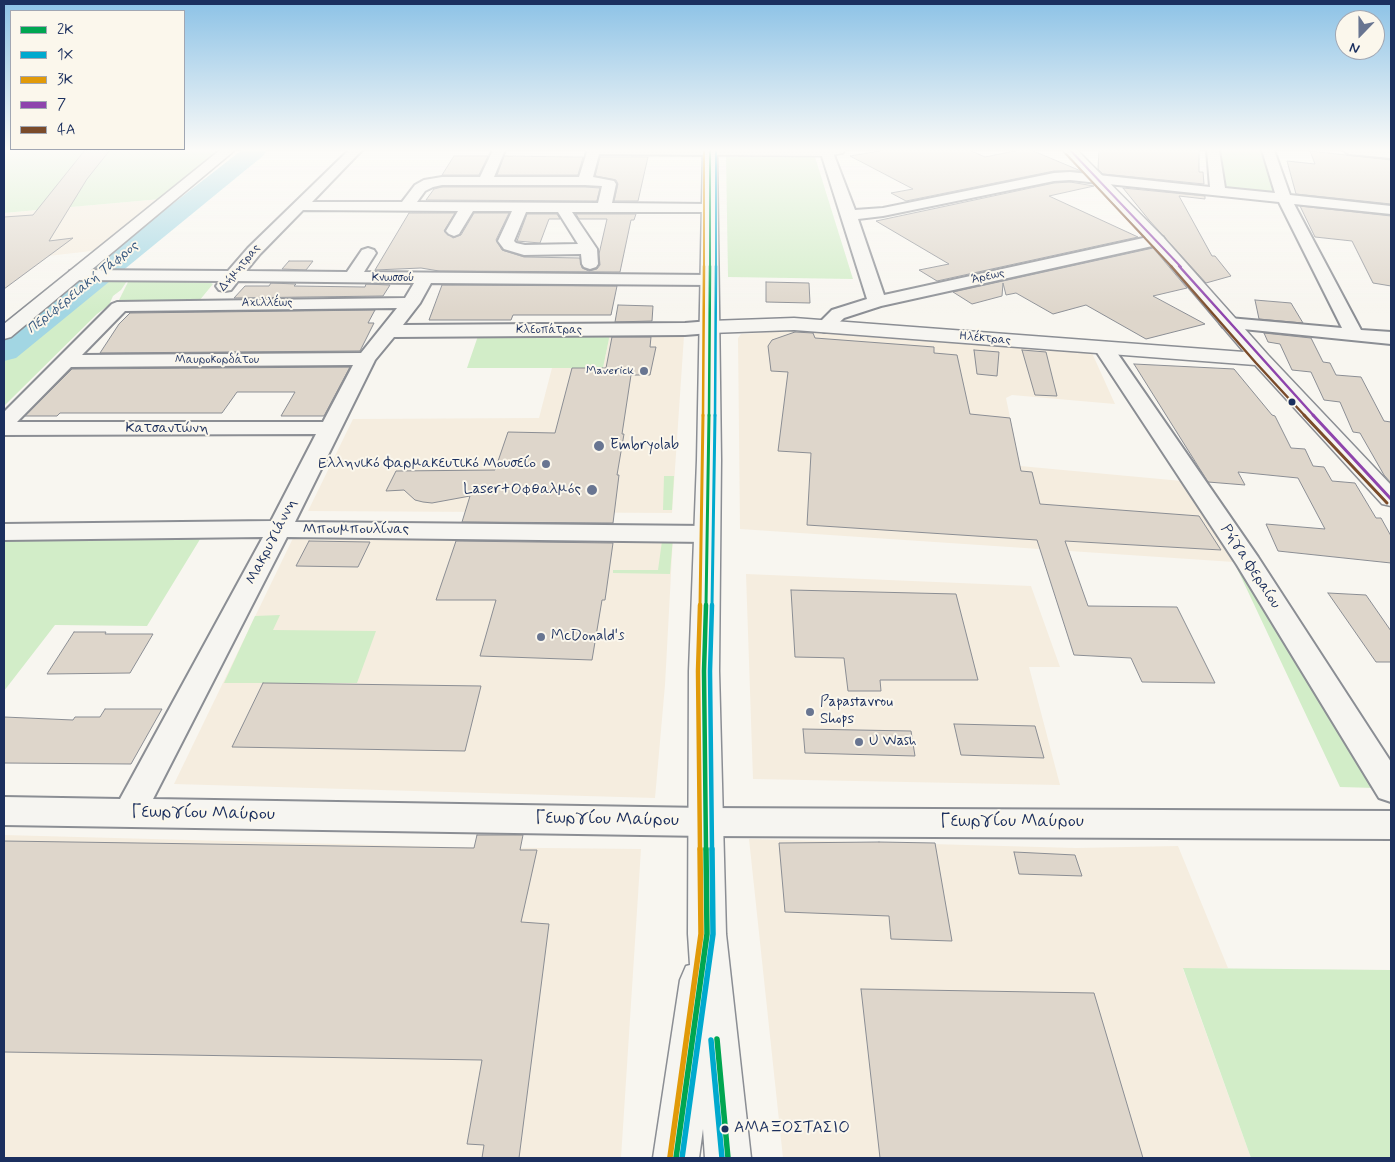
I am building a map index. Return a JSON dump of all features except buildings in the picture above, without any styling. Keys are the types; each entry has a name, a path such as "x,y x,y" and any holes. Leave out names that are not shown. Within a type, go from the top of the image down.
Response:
{"main road":[{"path":"4,333 80,275 164,204"},
{"path":"708,204 710,327 708,534 704,671 707,934 728,1158"},
{"path":"1122,204 1157,240 1261,359 1387,492"},
{"name":"Ηλέκτρας","path":"710,327 779,323 1261,359"},
{"path":"676,1158 707,934"}],"street":[{"path":"846,204 877,302"},
{"path":"849,215 883,212 921,204"},
{"path":"1287,204 1354,334"},
{"path":"1340,204 1391,210"},
{"path":"300,206 708,208"},
{"name":"Δήμητρας","path":"212,304 231,277 254,251 300,206"},
{"path":"454,231 468,207"},
{"path":"521,207 506,244 524,250 589,249"},
{"path":"562,207 589,249 591,280"},
{"name":"Άρεως","path":"825,326 838,314 877,302 1157,240"},
{"path":"352,278 368,253"},
{"name":"Κνωσσού","path":"80,275 709,280"},
{"name":"Μακρυγιάννη","path":"129,813 240,605 366,359 411,303 425,278"},
{"name":"Αχιλλέως","path":"67,361 118,308 123,306 411,303"},
{"path":"1230,323 1391,338"},
{"name":"Κλεοπάτρας","path":"389,330 685,329 710,327"},
{"name":"Ρήγα Φεραίου","path":"1104,348 1249,563 1391,789"},
{"name":"Μαυροκορδάτου","path":"67,361 366,359"},
{"path":"4,424 67,361"},
{"name":"Κατσαντώνη","path":"4,429 330,428"},
{"name":"Μπουμπουλίνας","path":"4,532 278,529 708,534"},
{"name":"Γεωργίου Μαύρου","path":"4,811 705,822 1391,825"}],"shaded area":[{"path":"102,204 155,204 101,250 4,261 4,213"},
{"path":"788,331 1092,353 1115,404 1012,395 1006,398 1020,466 1182,481 1234,562 740,529 738,338 741,334"},
{"path":"610,334 684,336 672,513 308,511 353,419 539,418 552,368 603,368"},
{"path":"294,536 673,537 665,685 655,798 174,784"},
{"path":"746,574 1031,586 1060,667 1029,667 1060,785 753,779"},
{"path":"4,835 449,847 641,849 621,1158 4,1158"},
{"path":"749,839 1076,848 1178,846 1228,968 1183,969 1251,1158 783,1158"}],"green space":[{"path":"4,204 102,204 4,213"},
{"path":"727,204 830,204 853,279 728,277"},
{"path":"101,280 127,281 121,290 113,296 109,305 97,314 4,406 4,360"},
{"path":"129,280 213,284 199,301 118,302"},
{"path":"479,333 610,334 603,368 467,368"},
{"path":"664,476 674,476 672,510 663,510"},
{"path":"202,536 147,626 55,625 4,691 4,537"},
{"path":"673,537 670,574 613,573 613,570 658,570 662,541"},
{"path":"1234,562 1376,788 1340,787"},
{"path":"280,615 273,630 376,631 357,683 224,683 255,616"},
{"path":"1183,968 1391,970 1391,1158 1251,1158"}],"waterway":[{"name":"Περιφερειακή Τάφρος","path":"4,351 188,204"}],"transit line":[{"name":"3Κ","path":"670,1157 701,934 698,671 703,460 704,204"},
{"name":"2Κ","path":"676,1158 707,934 704,671 709,460 710,204"},
{"name":"1Χ","path":"682,1158 713,934 710,671 715,460 716,204"},
{"name":"4Α","path":"1114,204 1152,244 1256,363 1387,503"},
{"name":"7","path":"1122,204 1157,240 1261,359 1391,499"},
{"name":"2Κ","path":"717,1039 728,1158"},
{"name":"1Χ","path":"711,1040 722,1158"}],"place":[{"name":"Maverick","path":"644,371"},
{"name":"Embryolab","path":"599,446"},
{"name":"Ελληνικό Φαρμακευτικό Μουσείο","path":"546,464"},
{"name":"Laser+Οφθαλμός","path":"592,490"},
{"name":"McDonald's","path":"541,637"},
{"name":"Papastavrou Shops","path":"810,712"},
{"name":"U Wash","path":"859,742"},
{"name":"ΑΜΑΞΟΣΤΑΣΙΟ","path":"725,1129"}]}
